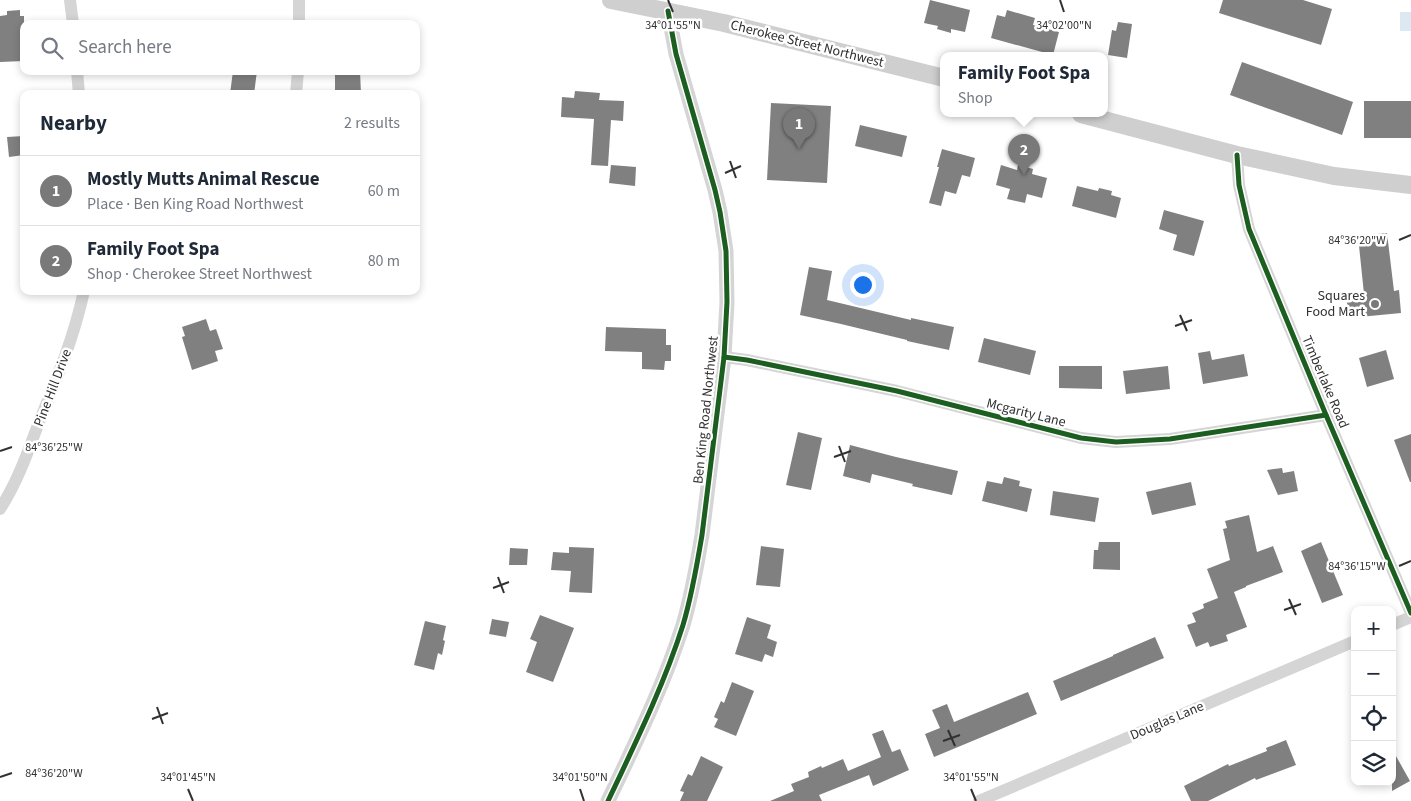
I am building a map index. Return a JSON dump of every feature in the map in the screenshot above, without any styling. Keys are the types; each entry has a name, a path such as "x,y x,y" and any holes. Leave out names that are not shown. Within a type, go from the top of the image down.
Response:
{"main road":[{"name":"Cherokee Street Northwest","path":"621,1 724,23 940,77"},
{"path":"1092,117 1237,155 1334,176 1411,186"}],"street":[{"path":"70,0 72,20"},
{"path":"299,0 299,20"},
{"name":"Ben King Road Northwest","path":"608,801 654,701 688,607 709,482 724,357 727,285 726,251 720,212 716,190 676,54 668,11"},
{"path":"77,75 79,90"},
{"path":"296,90 298,75"},
{"name":"Timberlake Road","path":"1237,155 1238,185 1250,230 1326,415 1411,613"},
{"name":"Pine Hill Drive","path":"0,509 18,476 68,349 83,295"},
{"name":"Mcgarity Lane","path":"724,357 897,391 1081,438 1116,442 1170,439 1326,415"},
{"path":"1396,624 1411,618"},
{"name":"Douglas Lane","path":"979,801 1351,643"}],"shaded area":[{"path":"1400,12 1411,12 1411,31 1400,31"}],"building":[{"path":"930,0 970,10 965,32 951,29 951,33 937,29 938,26 924,23"},
{"path":"1223,0 1303,0 1332,9 1321,45 1219,13"},
{"path":"20,10 20,16 24,16 24,20 20,20 20,61 0,62 0,16 7,15 7,11"},
{"path":"1007,10 1035,18 1033,25 1059,32 1054,52 1042,52 991,38 997,15 1005,17"},
{"path":"1118,22 1132,24 1127,58 1108,55 1112,30 1116,31"},
{"path":"1242,62 1353,102 1342,135 1230,95"},
{"path":"232,75 256,75 255,90 231,90"},
{"path":"335,75 360,75 361,90 335,90"},
{"path":"575,91 600,93 599,100 624,101 623,121 611,120 608,166 591,165 594,119 561,117 562,97 574,98"},
{"path":"1364,101 1411,101 1411,138 1364,138"},
{"path":"771,103 831,106 827,183 767,180"},
{"path":"860,125 907,136 902,157 855,146"},
{"path":"20,136 20,156 9,157 7,137"},
{"path":"942,149 975,158 970,177 962,175 956,194 945,191 941,206 929,203"},
{"path":"611,165 636,167 635,186 609,183"},
{"path":"1001,165 1017,170 1018,165 1033,169 1032,174 1047,178 1042,198 1027,194 1025,203 1007,199 1010,189 996,185"},
{"path":"1077,186 1098,191 1099,188 1112,191 1111,195 1121,198 1116,218 1072,206"},
{"path":"1164,210 1204,221 1194,256 1173,250 1177,235 1159,229"},
{"path":"1387,233 1394,291 1399,290 1401,313 1349,318 1346,295 1364,294 1358,236"},
{"path":"809,267 832,271 827,300 911,320 911,318 954,327 949,350 800,315"},
{"path":"206,319 210,331 216,329 223,349 215,351 218,361 192,370 182,337 185,336 182,327"},
{"path":"606,327 666,329 666,345 671,345 671,361 665,361 664,370 642,369 642,352 605,351"},
{"path":"984,338 1036,351 1030,375 978,362"},
{"path":"1386,350 1394,379 1367,387 1359,358"},
{"path":"1210,351 1212,360 1244,354 1248,376 1203,384 1198,353"},
{"path":"1059,366 1102,366 1102,389 1059,388"},
{"path":"1168,366 1170,389 1126,394 1123,371"},
{"path":"798,432 822,438 811,490 786,485"},
{"path":"1411,434 1411,482 1410,482 1394,440"},
{"path":"850,445 958,471 952,495 872,474 870,483 843,476"},
{"path":"1282,468 1283,473 1294,471 1298,491 1278,495 1267,470"},
{"path":"1004,477 1020,481 1019,486 1032,489 1027,512 982,501 987,481 1002,484"},
{"path":"1191,482 1196,505 1152,515 1146,492"},
{"path":"1053,491 1099,498 1095,522 1050,515"},
{"path":"1249,515 1257,552 1273,546 1283,572 1234,592 1247,627 1226,635 1228,641 1210,647 1208,642 1196,647 1187,625 1196,622 1192,613 1204,608 1203,604 1218,598 1207,569 1230,560 1223,529 1227,528 1225,521"},
{"path":"1099,542 1120,542 1120,570 1093,569 1094,550 1098,550"},
{"path":"1321,542 1343,595 1322,603 1301,551"},
{"path":"761,546 784,549 780,587 756,585"},
{"path":"569,547 594,548 592,593 569,592 571,571 551,570 553,552 569,553"},
{"path":"510,548 528,549 527,565 509,565"},
{"path":"540,615 574,628 553,682 526,672 537,642 530,639"},
{"path":"747,617 771,625 767,638 777,642 773,657 765,654 762,662 735,654"},
{"path":"492,619 509,622 506,637 489,634"},
{"path":"425,621 446,626 442,655 438,653 434,670 414,665"},
{"path":"1155,637 1164,658 1061,701 1053,681"},
{"path":"732,682 754,691 736,736 714,727 718,719 714,717 721,701 724,703"},
{"path":"1028,692 1037,714 934,757 925,734 940,728 932,710 947,704 954,722"},
{"path":"883,730 892,752 900,749 909,770 873,786 869,775 819,795 822,801 770,801 794,791 791,784 809,777 808,772 821,766 822,768 843,759 848,771 881,757 872,734"},
{"path":"1286,740 1296,765 1256,780 1255,778 1208,801 1191,801 1184,786 1228,764 1229,766 1267,751 1266,748"},
{"path":"701,756 723,767 707,801 680,801 684,792 680,791 688,774 692,776"},
{"path":"1396,756 1410,781 1392,791 1392,786 1396,786"}],"cycle path":[{"path":"608,801 658,692 686,614 702,535 724,357 727,302 726,251 720,212 676,54 668,11"},
{"path":"1237,155 1239,185 1249,229 1411,613"},
{"path":"724,357 897,391 1081,438 1116,442 1170,439 1326,415"}],"place":[{"name":"Mostly Mutts Animal Rescue","path":"799,149"},
{"name":"Family Foot Spa","path":"1024,175"},
{"name":"Squares Food Mart","path":"1375,304"}]}
